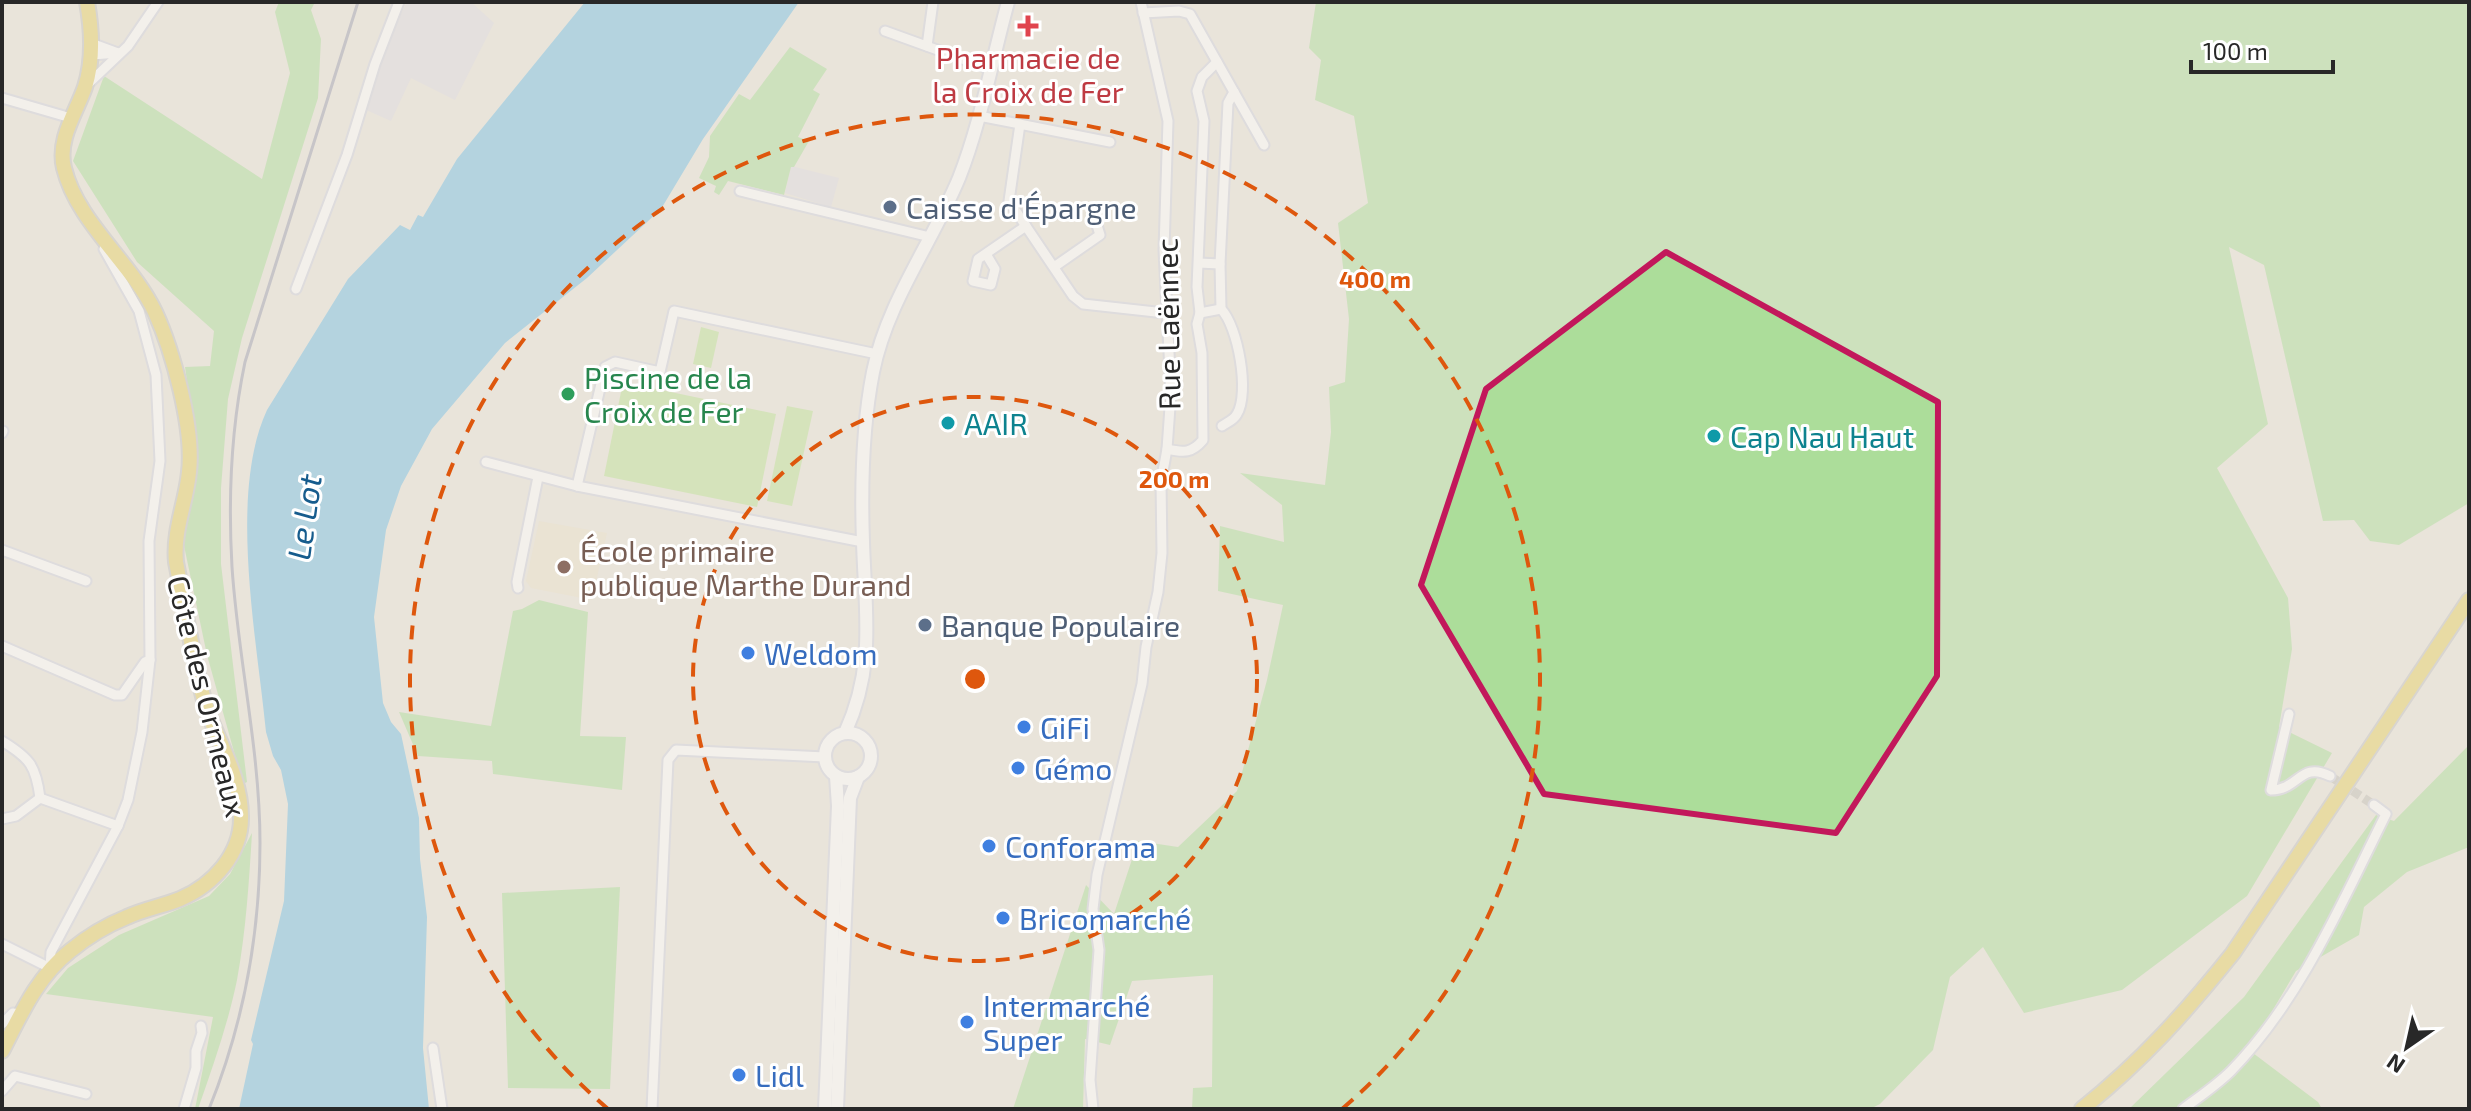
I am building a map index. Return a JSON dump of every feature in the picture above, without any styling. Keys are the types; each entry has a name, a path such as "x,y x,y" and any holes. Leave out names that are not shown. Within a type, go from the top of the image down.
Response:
{"main road":[{"name":"Côte des Ormeaux","path":"2,1051 50,968 84,940 128,916 182,898 208,883 233,852 242,813 204,698 176,562 174,541 189,476 188,430 166,340 136,278 84,211 63,165 64,144 85,86 92,49 87,2"},
{"path":"2082,1109 2152,1048 2191,1007 2233,953 2469,600"}],"street":[{"path":"85,86 142,28 158,2"},
{"path":"296,289 347,155 375,64 399,2"},
{"path":"927,46 933,2"},
{"path":"845,733 857,706 868,647 863,542 864,433 877,354 894,308 958,179 979,116 1008,2"},
{"name":"Rue Laënnec","path":"1092,1108 1090,1080 1099,950 1093,909 1097,875 1142,684 1158,592 1162,553 1162,470 1167,449 1171,393 1164,250 1168,121 1141,2"},
{"path":"1143,13 1179,11 1190,14 1264,145"},
{"path":"885,31 990,69"},
{"path":"92,49 118,53"},
{"path":"1167,449 1188,453 1203,440 1202,353 1197,324 1200,313 1197,287 1204,121 1197,91 1202,77 1217,62"},
{"path":"1222,426 1236,418 1241,405 1236,334 1229,317 1221,309 1220,264 1228,103 1234,92"},
{"path":"2,98 71,118"},
{"path":"979,116 1110,142"},
{"path":"1020,124 1009,201 1073,296 1083,304 1165,313"},
{"path":"740,191 930,237"},
{"path":"1054,267 1100,235 1096,222"},
{"path":"986,254 1026,226"},
{"path":"2,944 50,968 51,952 118,826 128,800 142,732 150,660 149,541 160,461 156,375 139,311 104,249 109,243"},
{"path":"1199,263 1220,264"},
{"path":"1200,313 1221,309"},
{"path":"577,486 605,367 615,362 660,372 674,311 877,354"},
{"path":"486,462 577,486 863,542"},
{"path":"518,588 538,477"},
{"path":"2,550 86,581"},
{"path":"2,646 115,695 122,695 145,662 150,660"},
{"path":"857,706 859,735"},
{"path":"2289,714 2271,790 2283,790 2309,771 2318,770 2330,776"},
{"path":"837,1109 850,798 858,777 869,766 871,755 869,745 859,735 845,733 830,741 825,757 828,768 836,776 847,779 858,777"},
{"path":"2,741 31,762 37,774 40,798"},
{"path":"652,1109 668,760 676,750 825,757"},
{"path":"825,1109 838,806 836,776"},
{"path":"40,798 118,826"},
{"path":"2,819 16,816 40,798"},
{"path":"2183,1109 2230,1072 2267,1029 2306,970 2386,814 2374,805"},
{"path":"2,1024 13,1013 21,1014"},
{"path":"184,1109 196,1068 201,1026"},
{"path":"433,1048 442,1109"},
{"path":"2,1091 15,1076 86,1094"}],"highlighted area":[{"path":"1666,252 1938,402 1937,676 1836,833 1544,794 1421,585 1486,389"}],"shaded area":[{"path":"407,2 471,2 494,23 455,100 411,78 391,121 364,109 380,59"},
{"path":"791,166 839,178 831,207 785,193"},
{"name":"École primaire publique Marthe Durand","path":"539,521 607,533 592,600 531,588 526,581"}],"green space":[{"path":"279,2 315,2 311,10 321,39 318,98 242,338 228,399 221,488 221,564 247,782 243,784 207,655 183,541 198,461 185,367 210,366 214,331 137,262 73,161 104,76 262,179 290,73 275,12"},
{"path":"1316,2 2469,2 2469,503 2399,545 2370,541 2354,520 2323,521 2264,265 2229,247 2268,424 2217,468 2288,598 2292,649 2279,727 2332,753 2247,896 2122,990 2024,1013 1983,947 1950,977 1933,1050 1880,1104 1870,1109 1192,1109 1193,1088 1212,1087 1213,975 1132,981 1110,1045 1085,1039 1083,1109 1013,1109 1086,885 1114,914 1138,841 1178,847 1237,791 1267,680 1283,605 1218,591 1220,526 1284,542 1282,505 1240,473 1325,485 1331,432 1329,387 1345,382 1349,319 1338,223 1368,203 1354,116 1315,100 1321,60 1309,48"},
{"path":"790,47 827,69 813,90 820,94 798,137 809,141 794,167 791,167 784,195 728,181 719,195 714,192 716,186 699,178 709,157 710,136 739,94 750,100"},
{"path":"701,327 719,332 711,368 693,364"},
{"path":"623,382 776,414 757,507 604,476"},
{"path":"787,406 813,411 792,506 767,501"},
{"path":"539,600 588,612 580,736 626,737 622,790 493,774 492,761 418,756 399,712 491,726 513,611"},
{"path":"2469,745 2469,847 2407,872 2364,907 2359,935 2296,971 2249,1050 2318,1102 2322,1109 2129,1109 2244,997 2376,815 2394,821"},
{"path":"252,833 237,980 215,1061 198,1109 195,1109 213,1017 46,994 68,968 119,935 209,896 230,874"},
{"path":"620,887 610,1089 508,1088 502,893"}],"water":[{"name":"Le Lot","path":"585,2 799,2 703,139 661,209 587,278 505,343 432,429 401,486 386,530 374,617 383,703 391,722 401,734 419,818 427,917 423,1048 429,1109 239,1109 253,1044 251,1040 284,901 288,804 281,770 266,732 248,568 249,483 255,444 267,410 348,279 400,225 410,230 418,215 423,217 457,159"}],"tunnel":[{"path":"2330,776 2374,805"}],"railway":[{"path":"209,1109 240,1012 253,945 259,877 259,808 253,739 232,567 230,515 236,413 245,362 358,2"}],"place":[{"name":"Pharmacie de la Croix de Fer","path":"1028,26"},
{"name":"Caisse d'Épargne","path":"890,207"},
{"name":"Piscine de la Croix de Fer","path":"568,394"},
{"name":"AAIR","path":"948,423"},
{"name":"Cap Nau Haut","path":"1714,436"},
{"name":"École primaire publique Marthe Durand","path":"564,567"},
{"name":"Banque Populaire","path":"925,625"},
{"name":"Weldom","path":"748,653"},
{"name":"GiFi","path":"1024,727"},
{"name":"Gémo","path":"1018,768"},
{"name":"Conforama","path":"989,846"},
{"name":"Bricomarché","path":"1003,918"},
{"name":"Intermarché Super","path":"967,1022"},
{"name":"Lidl","path":"739,1075"}]}
